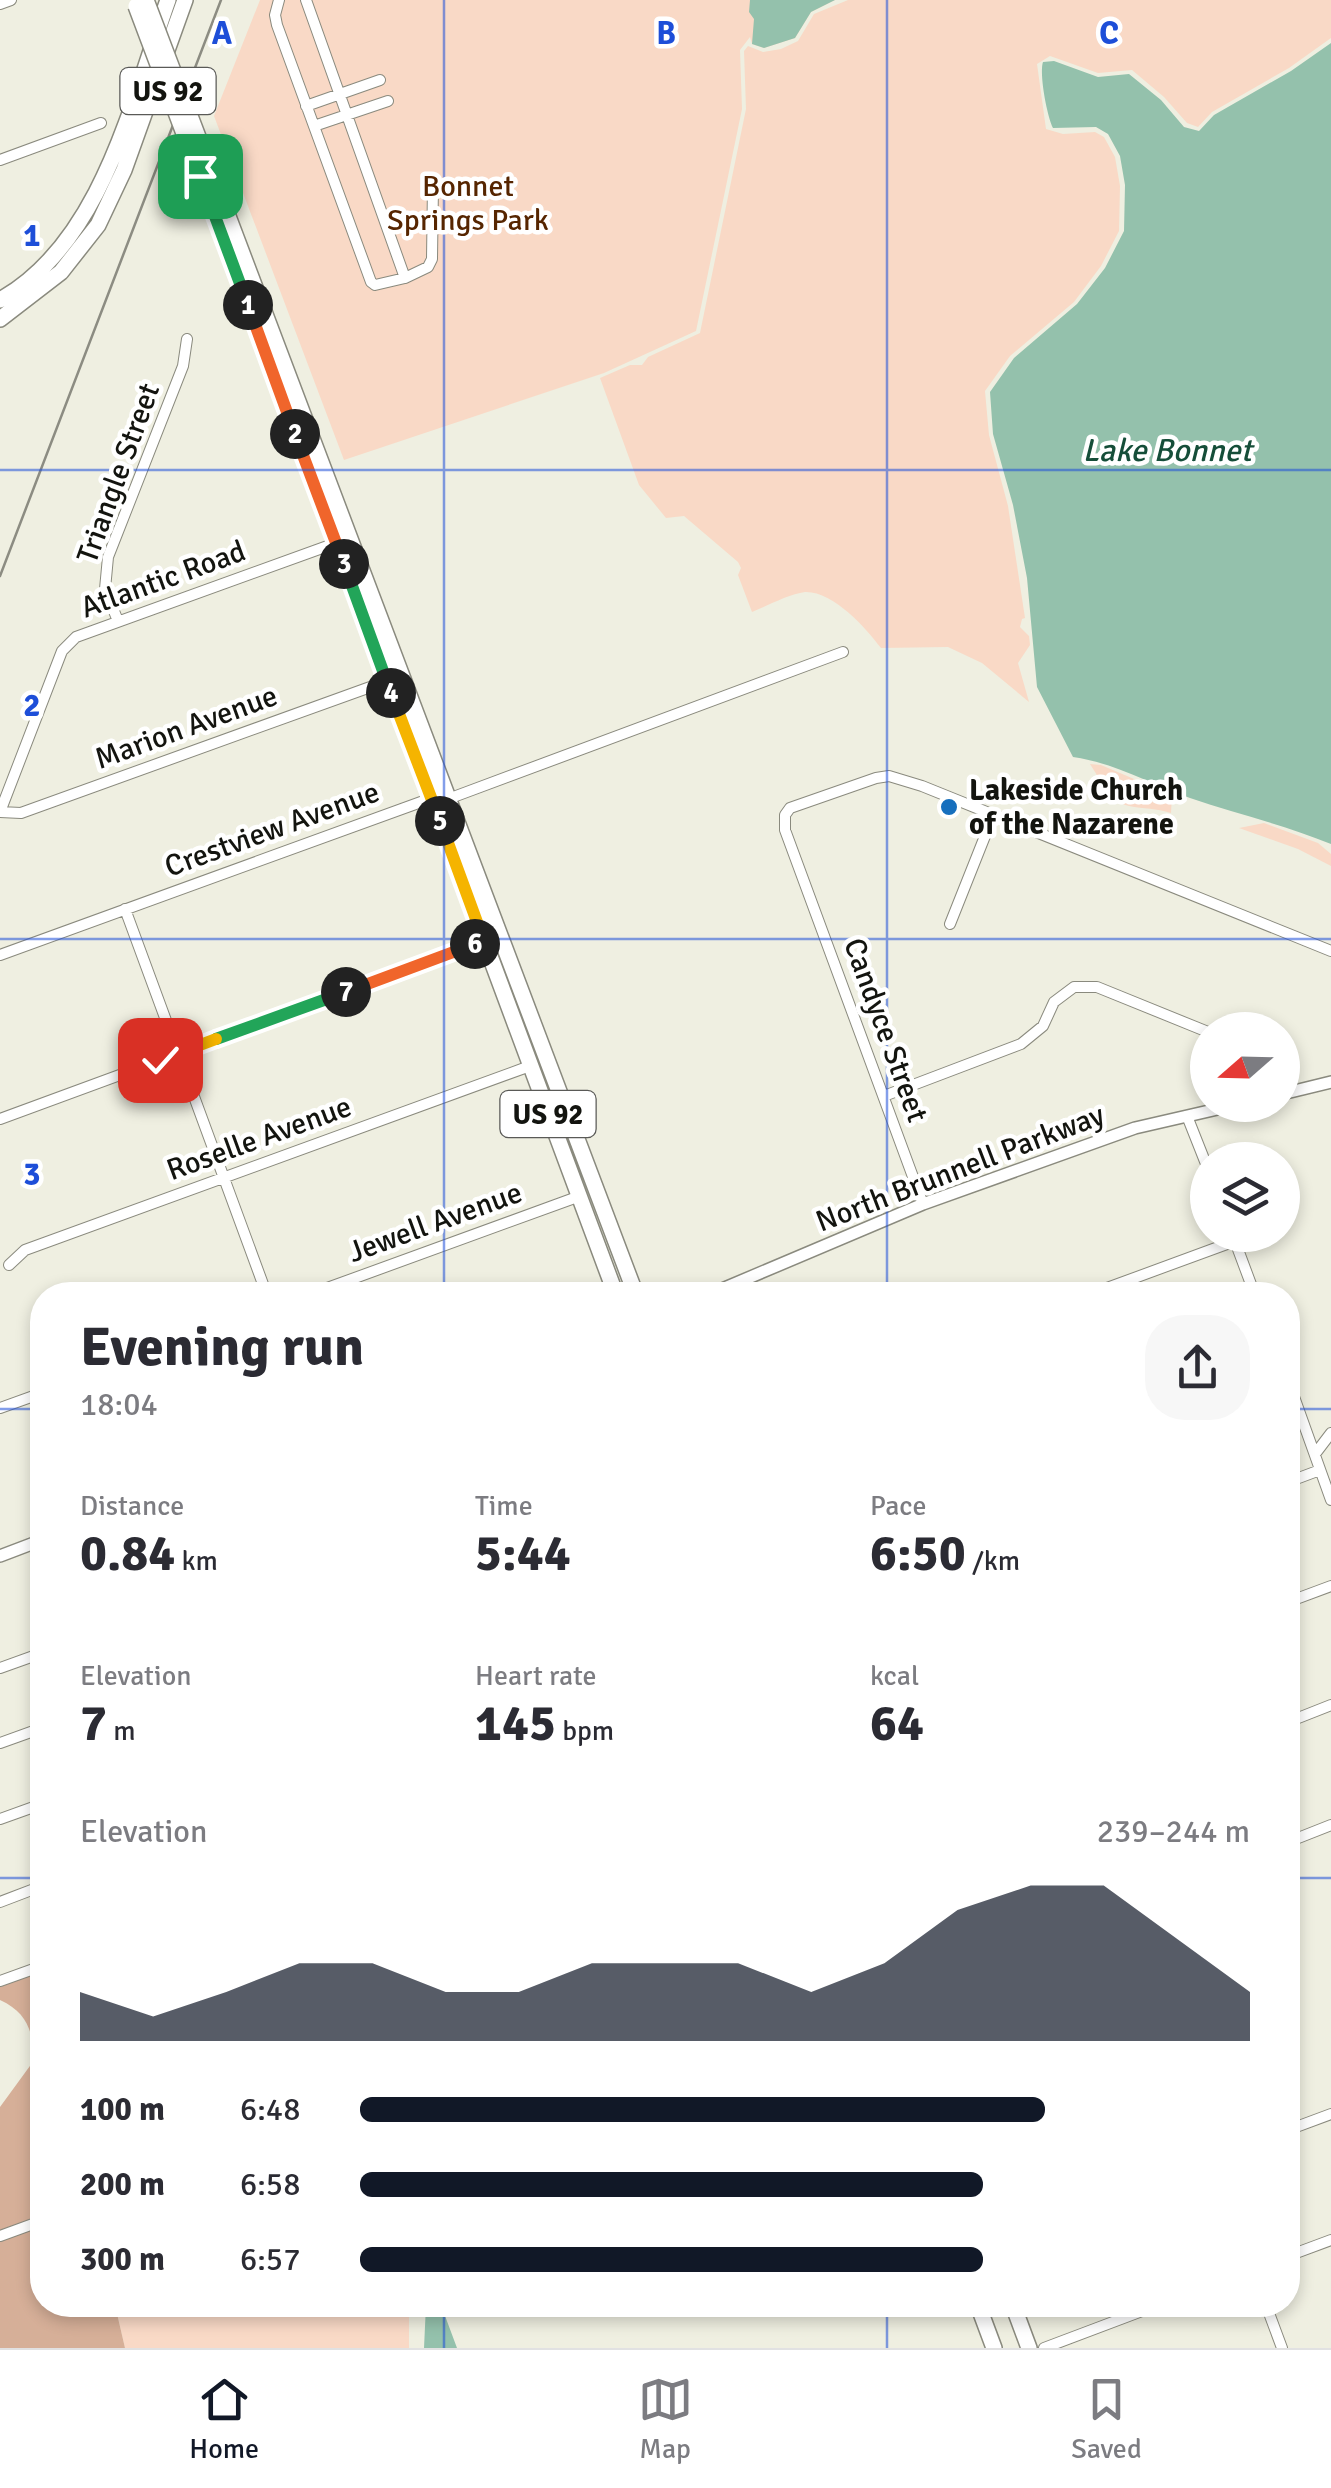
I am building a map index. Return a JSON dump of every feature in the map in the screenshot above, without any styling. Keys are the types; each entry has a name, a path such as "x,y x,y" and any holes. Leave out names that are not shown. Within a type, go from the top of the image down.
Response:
{"main road":[{"path":"0,300 28,279 76,227 95,197 168,0"},
{"path":"0,319 61,272 98,225 124,170 185,0"},
{"name":"US 92","path":"139,2 206,158 538,1064 611,1282"},
{"name":"US 92","path":"139,2 298,443 343,540"},
{"path":"0,310 15,300 28,279"},
{"name":"US 92","path":"440,799 484,941 518,1032 560,1098 632,1282"},
{"path":"982,2317 994,2348"},
{"path":"1017,2317 1029,2348"}],"street":[{"path":"0,4 12,0"},
{"path":"279,0 277,25 371,282 382,286 428,267 432,259 433,185"},
{"path":"306,0 405,278"},
{"path":"306,106 380,80"},
{"path":"314,126 388,101"},
{"path":"0,160 102,123"},
{"name":"Triangle Street","path":"118,621 105,589 108,557 184,366 188,339"},
{"name":"Atlantic Road","path":"0,812 62,650 76,636 343,540"},
{"name":"Crestview Avenue","path":"0,956 843,652"},
{"name":"Marion Avenue","path":"0,812 21,813 394,676"},
{"name":"Candyce Street","path":"923,1204 785,830 785,815 797,804 862,780 889,776 993,816"},
{"path":"950,924 993,816 1331,951"},
{"path":"125,909 262,1282"},
{"path":"0,1119 484,941"},
{"path":"884,1096 1022,1044 1043,1026 1054,1002 1074,987 1097,987 1190,1025"},
{"name":"Roselle Avenue","path":"9,1265 25,1250 538,1064"},
{"path":"1300,1090 1331,1082"},
{"path":"1188,1116 1198,1142"},
{"name":"North Brunnell Parkway","path":"739,1282 923,1204 1135,1128 1188,1116"},
{"name":"Jewell Avenue","path":"344,1282 580,1196"},
{"path":"1121,1282 1198,1252"},
{"path":"1239,1252 1250,1282"},
{"path":"0,1408 30,1397"},
{"path":"1300,1413 1331,1500"},
{"path":"1315,1454 1331,1433"},
{"path":"1300,1478 1320,1470"},
{"path":"0,1556 30,1545"},
{"path":"1300,1598 1331,1586"},
{"path":"0,1668 30,1657"},
{"path":"1300,1717 1331,1705"},
{"path":"0,1743 30,1732"},
{"path":"0,1819 30,1808"},
{"path":"1300,1837 1331,1825"},
{"path":"0,1902 30,1891"},
{"path":"0,1981 30,1970"},
{"path":"1300,2126 1331,2114"},
{"path":"0,2236 30,2225"},
{"path":"1300,2252 1331,2240"},
{"path":"1044,2348 1126,2317"},
{"path":"1270,2317 1282,2348"}],"green space":[{"name":"Bonnet Springs Park","path":"260,0 835,0 811,12 795,38 764,48 752,44 750,37 740,50 742,109 696,331 604,373 344,460 214,116"},
{"path":"848,0 1331,0 1331,38 1289,68 1212,112 1198,127 1187,123 1132,70 1098,73 1050,56 1037,64 1046,129 1063,134 1095,132 1104,137 1115,157 1120,186 1119,231 1101,266 1074,302 1010,356 985,391 989,435 1008,506 1025,618 1020,627 1029,636 1030,645 1018,663 1029,702 982,663 948,647 881,648 848,612 816,593 792,595 752,612 738,575 738,562 684,516 666,518 639,485 600,378 630,365 642,365 648,357 700,333 746,109 744,51 748,46 763,52 781,49 798,41 814,14"},
{"path":"1090,764 1172,795 1171,813 1122,804 1106,789"},
{"path":"1264,823 1318,843 1331,854 1331,866 1298,849 1239,828"},
{"path":"118,2317 409,2317 409,2348 125,2348"}],"shaded area":[{"path":"30,1976 30,2034 23,2017 0,2000 0,1987"},
{"path":"30,2066 30,2220 0,2231 0,2107"},
{"path":"30,2229 30,2317 118,2317 125,2348 0,2348 0,2241"}],"water":[{"path":"750,0 835,0 811,12 795,38 764,48 752,44 754,19 749,12"},
{"name":"Lake Bonnet","path":"1331,43 1331,844 1073,757 1037,687 1027,578 1013,505 993,434 990,392 1014,358 1077,304 1105,268 1124,231 1125,185 1120,156 1108,134 1096,127 1053,128 1044,95 1043,62 1054,61 1098,77 1129,74 1161,100 1184,127 1199,131 1214,115"},
{"path":"425,2317 445,2317 457,2348 424,2348"}],"railway":[{"path":"0,576 221,0"}],"place":[{"name":"Lakeside Church of the Nazarene","path":"949,807"}],"route":[{"path":"160,1060 484,941 200,176"}]}
